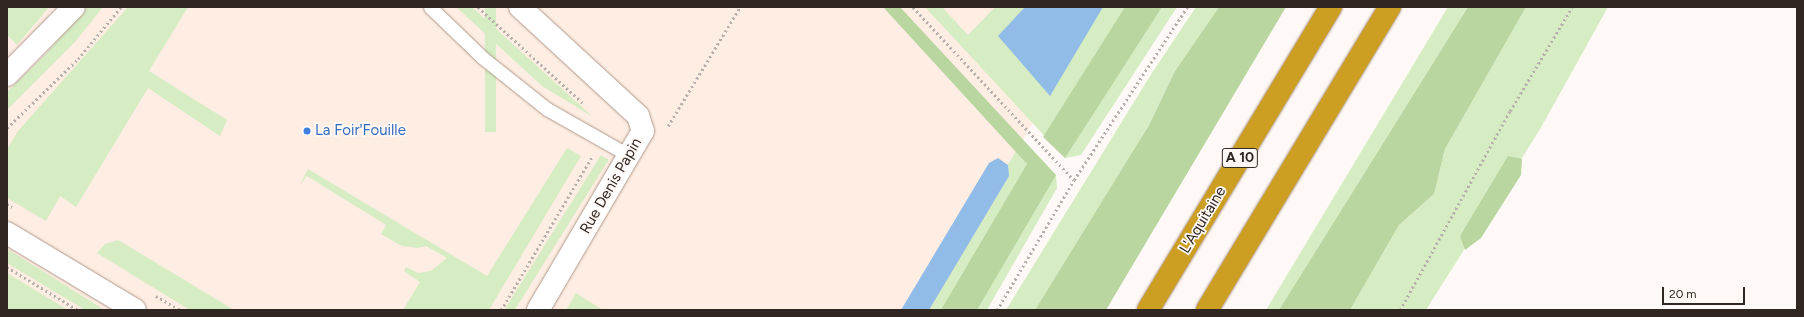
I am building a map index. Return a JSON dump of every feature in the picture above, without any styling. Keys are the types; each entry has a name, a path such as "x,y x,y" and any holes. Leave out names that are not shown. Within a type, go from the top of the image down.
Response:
{"highway":[{"name":"L'Aquitaine","path":"1148,310 1331,7"},
{"path":"1207,310 1390,7"}],"street":[{"path":"7,75 74,7"},
{"name":"Rue Denis Papin","path":"520,7 638,116 642,131 538,310"},
{"path":"7,233 135,310"}],"lane":[{"path":"430,7 482,58 547,109 628,155"}],"path":[{"path":"7,128 78,59 121,7"},
{"path":"478,7 589,108"},
{"path":"913,7 1074,180"},
{"path":"998,310 1074,180 1188,7"},
{"path":"1400,310 1510,111 1572,7"},
{"path":"501,310 602,140"},
{"path":"7,267 78,310"}],"shaded area":[{"path":"7,7 1103,7 920,310 7,310"}],"green space":[{"path":"7,7 49,7 17,45 7,35"},
{"path":"86,7 103,7 74,43 7,110 7,92 46,54"},
{"path":"128,7 188,7 149,71 227,120 220,136 148,88 76,207 60,196 46,221 7,198 7,149 18,131"},
{"path":"456,7 472,7 593,117 542,86"},
{"path":"485,7 496,7 496,132 485,132"},
{"path":"883,7 900,7 1056,175 977,310 941,310 1027,164"},
{"path":"925,7 942,7 968,35 995,7 1177,7 1081,155 1065,158"},
{"path":"1125,7 1162,7 1065,158 1043,137"},
{"path":"1196,7 1219,7 1175,71 1149,125 1035,310 1006,310 1150,76"},
{"path":"1219,7 1286,7 1106,310 1035,310 1149,125 1175,71"},
{"path":"1448,7 1468,7 1279,310 1266,310"},
{"path":"1468,7 1526,7 1445,149 1434,194 1399,225 1350,310 1279,310"},
{"path":"1526,7 1608,7 1539,131 1426,310 1350,310 1399,225 1434,194 1445,149"},
{"path":"567,148 581,156 489,310 403,310 420,282 404,271 406,267 418,273 431,271 447,258 426,246 418,248 402,246 381,234 386,225 307,176 300,185 308,169 487,276"},
{"path":"1016,151 1027,164 1035,153 1056,175 1057,188 987,310 920,310"},
{"path":"601,155 609,160 515,310 505,308"},
{"path":"1508,156 1522,159 1521,175 1481,238 1465,250 1460,236"},
{"path":"118,240 234,310 190,310 97,253 105,244"},
{"path":"7,249 105,310 85,310 7,263"},
{"path":"7,273 68,310 7,310"},
{"path":"576,293 603,310 566,310"}],"water":[{"path":"1025,7 1103,7 1050,96 998,36"},
{"path":"998,158 1008,165 1009,176 929,310 901,310 989,163"}],"place":[{"name":"La Foir'Fouille","path":"307,131"}]}
